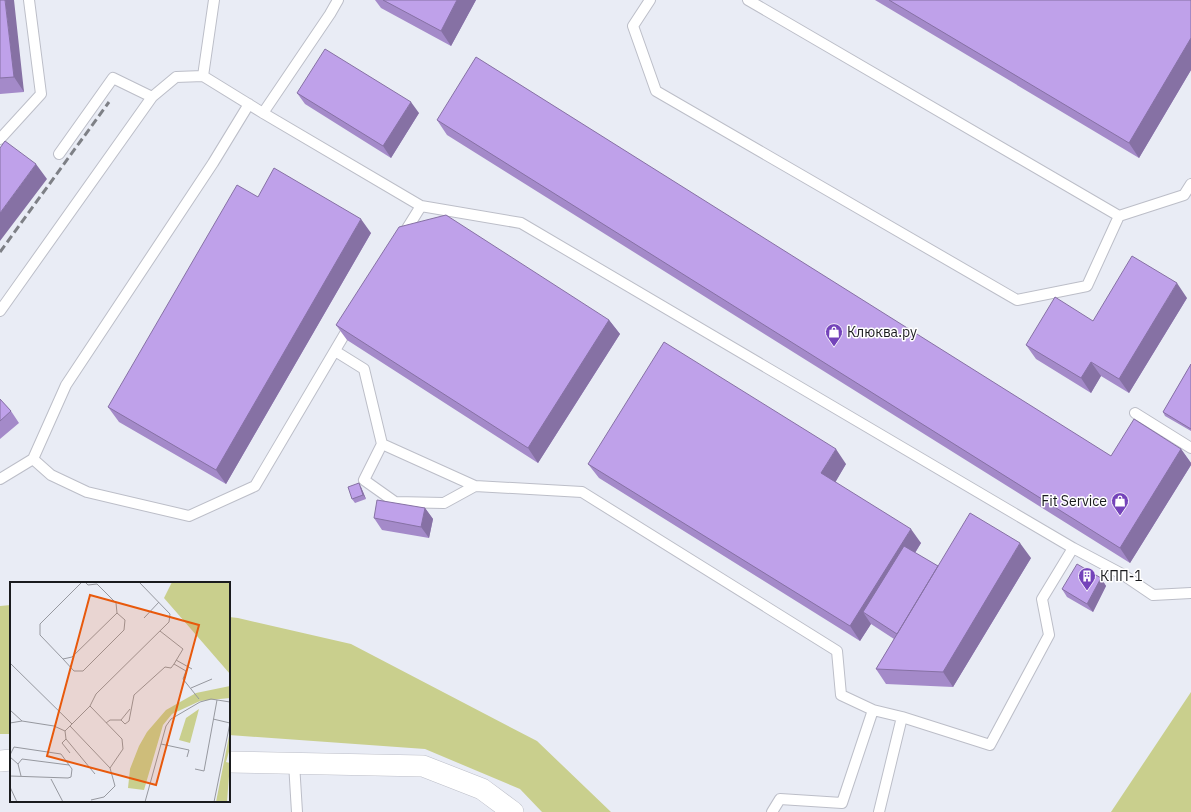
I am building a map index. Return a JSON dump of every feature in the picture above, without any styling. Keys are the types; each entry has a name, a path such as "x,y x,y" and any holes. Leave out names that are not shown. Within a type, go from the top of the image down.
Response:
{"street":[{"path":"0,761 10,760"},
{"path":"230,762 423,766 482,789 513,812"}],"lane":[{"path":"0,139 41,94 29,0"},
{"path":"203,76 214,0"},
{"path":"263,113 338,0"},
{"path":"650,0 633,26 656,91 1017,300 1087,286 1120,216 1184,195 1191,184"},
{"path":"748,0 1120,216"},
{"path":"0,311 152,97 176,77 203,76 421,206 522,222 1073,548 1122,574 1153,595 1191,593"},
{"path":"59,154 113,78 152,97"},
{"path":"0,479 33,459 66,385 208,170 249,104"},
{"path":"397,245 421,206"},
{"path":"33,459 51,475 88,492 189,516 255,486 354,318"},
{"path":"335,350 364,369 382,444 364,480 396,502 444,503 476,486"},
{"path":"1135,413 1191,448"},
{"path":"382,444 476,486 582,492 837,651 841,695 873,710 902,717 990,745 1049,635 1042,599 1073,548"},
{"path":"772,812 780,798 842,804 873,710"},
{"path":"879,812 902,717"},
{"path":"294,764 297,812"}],"green space":[{"path":"10,605 10,734 0,734 0,606"},
{"path":"230,617 351,644 537,741 611,812 542,812 520,789 425,749 230,735"},
{"path":"1191,692 1191,812 1111,812"}],"building":[{"path":"0,0 5,0 14,77 0,78"},
{"path":"383,0 457,0 441,31"},
{"path":"889,0 1191,0 1191,38 1129,143"},
{"path":"325,49 411,102 383,146 297,93"},
{"path":"476,57 1111,456 1134,419 1181,449 1120,548 437,120"},
{"path":"5,141 36,164 0,213 0,148"},
{"path":"274,168 361,219 216,470 108,407 237,185 258,197"},
{"path":"446,215 609,320 528,448 336,325 399,227"},
{"path":"1132,256 1177,283 1119,379 1091,362 1081,378 1026,345 1055,297 1093,321"},
{"path":"664,342 836,449 821,473 911,529 850,626 588,464"},
{"path":"1191,364 1191,429 1163,412"},
{"path":"0,399 11,411 0,421"},
{"path":"359,483 363,495 352,499 348,487"},
{"path":"377,500 425,508 421,527 374,518"},
{"path":"970,513 1020,543 943,672 876,669"},
{"path":"904,546 938,566 897,634 863,612"},
{"path":"1077,564 1101,578 1087,604 1062,589"}],"railway":[{"path":"0,252 109,102"}],"place":[{"name":"Клюква.ру","path":"834,347"},
{"name":"Fit Service","path":"1120,516"},
{"name":"КПП-1","path":"1087,591"}]}
